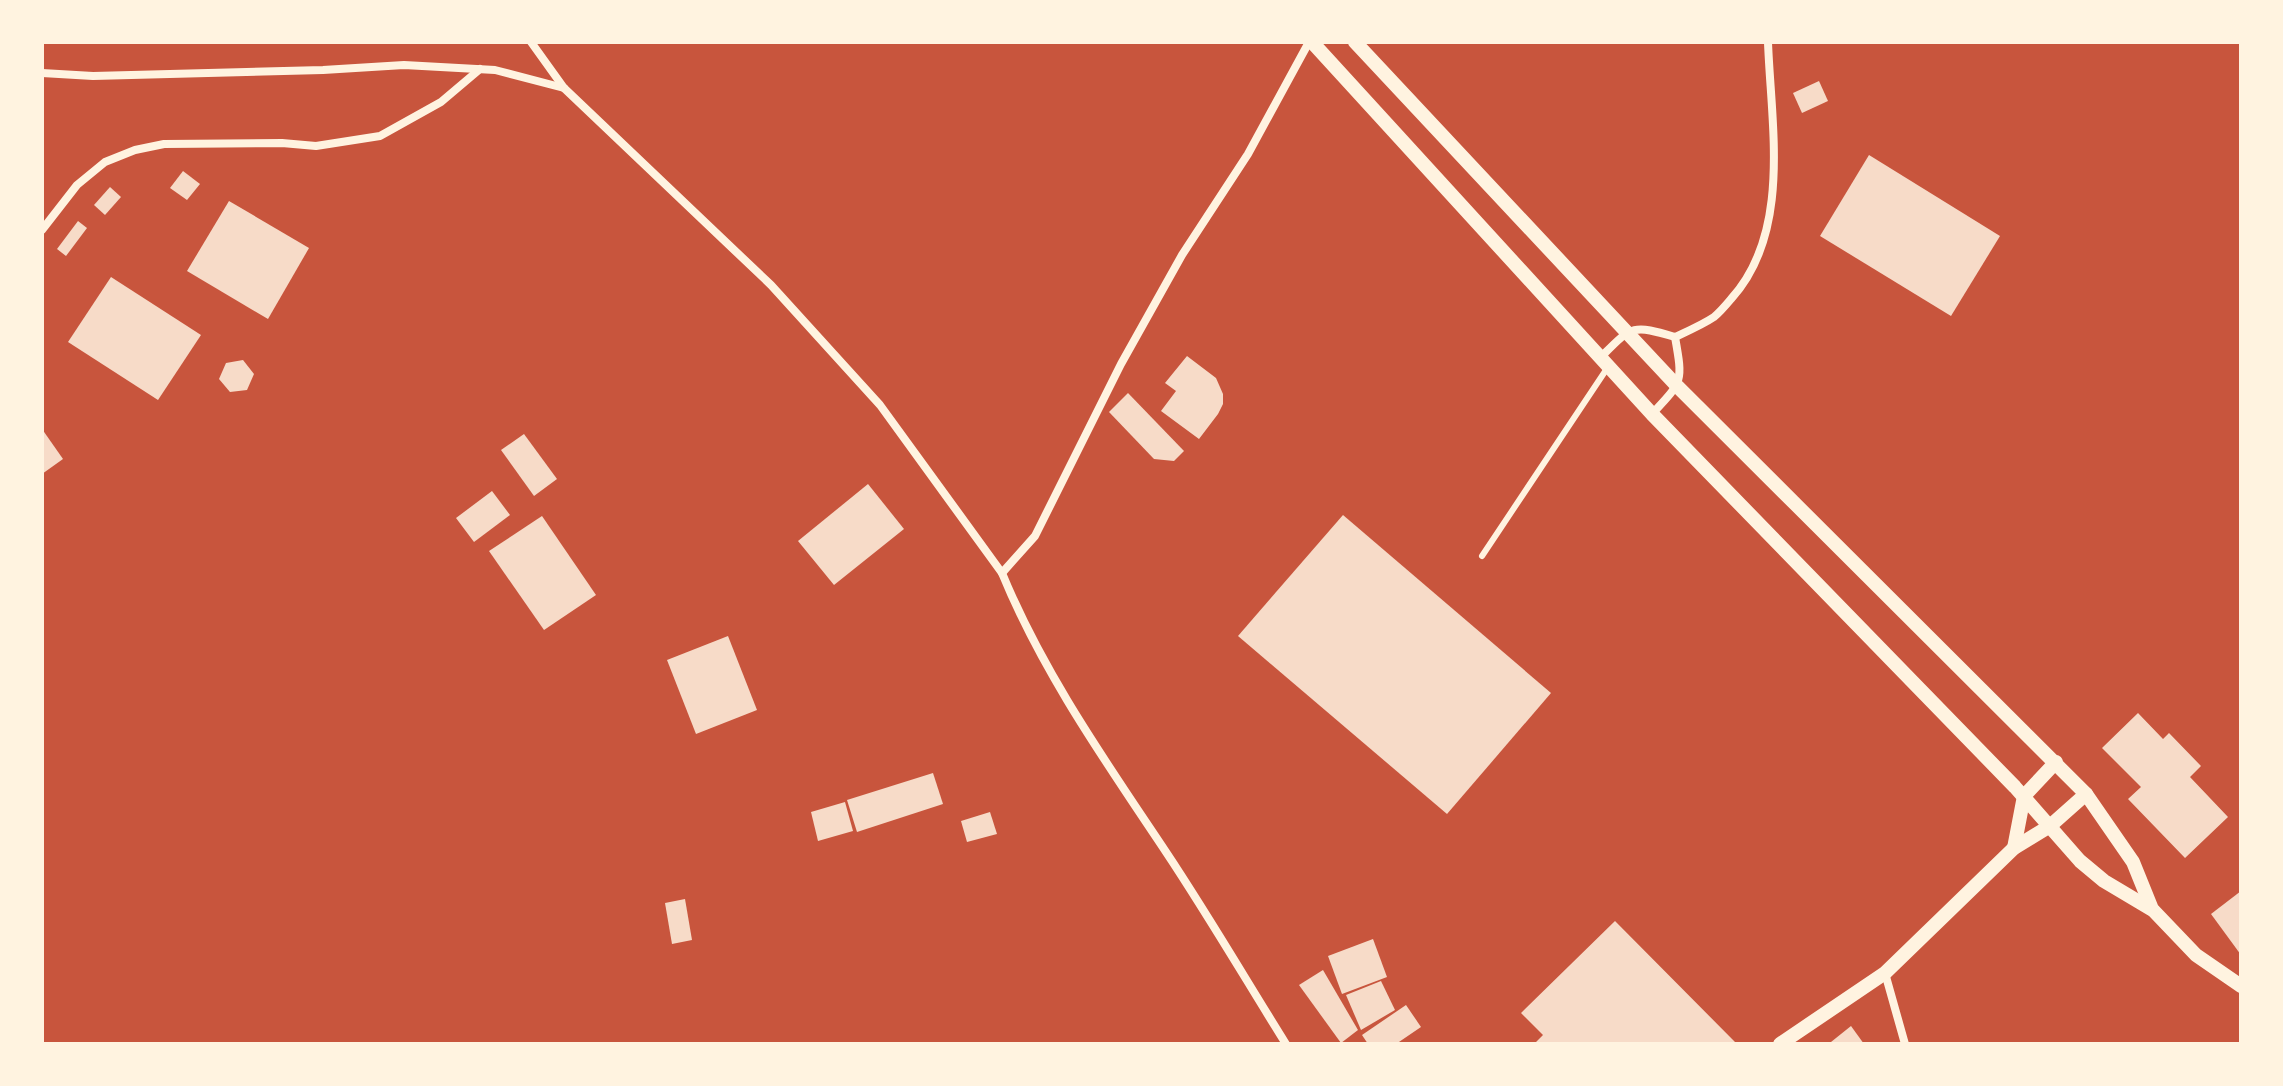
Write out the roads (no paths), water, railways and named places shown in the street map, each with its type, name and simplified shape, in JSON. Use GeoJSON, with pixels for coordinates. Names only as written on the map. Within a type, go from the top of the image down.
{"type":"FeatureCollection","features":[{"type":"Feature","properties":{"kind":"street"},"geometry":{"type":"LineString","coordinates":[[531,42],[564,88],[771,285],[880,405],[1002,573],[1032,639],[1076,716],[1218,931],[1286,1044]]}},
{"type":"Feature","properties":{"kind":"street"},"geometry":{"type":"LineString","coordinates":[[1002,573],[1035,536],[1121,364],[1182,255],[1248,154],[1310,42],[1652,414],[2024,796],[2080,861],[2104,881],[2152,909],[2196,955],[2241,986]]}},
{"type":"Feature","properties":{"kind":"street"},"geometry":{"type":"LineString","coordinates":[[1355,42],[1678,387],[2086,794],[2133,862],[2152,909]]}},
{"type":"Feature","properties":{"kind":"street"},"geometry":{"type":"LineString","coordinates":[[1604,362],[1626,332],[1641,328],[1675,337],[1715,316],[1742,287],[1758,261],[1768,223],[1773,171],[1768,42]]}},
{"type":"Feature","properties":{"kind":"street"},"geometry":{"type":"LineString","coordinates":[[42,73],[93,76],[404,65],[495,70],[564,88]]}},
{"type":"Feature","properties":{"kind":"street"},"geometry":{"type":"LineString","coordinates":[[42,230],[77,185],[105,162],[135,150],[164,144],[282,143],[316,146],[380,136],[441,102],[480,69]]}},
{"type":"Feature","properties":{"kind":"street"},"geometry":{"type":"LineString","coordinates":[[1652,414],[1678,387],[1681,369],[1675,337]]}},
{"type":"Feature","properties":{"kind":"street"},"geometry":{"type":"LineString","coordinates":[[2014,848],[2024,796],[2056,762]]}},
{"type":"Feature","properties":{"kind":"street"},"geometry":{"type":"LineString","coordinates":[[1780,1044],[1885,973],[2014,848],[2050,826],[2086,794]]}},
{"type":"Feature","properties":{"kind":"street"},"geometry":{"type":"LineString","coordinates":[[1885,973],[1905,1044]]}},
{"type":"Feature","properties":{"kind":"lane"},"geometry":{"type":"LineString","coordinates":[[1482,556],[1604,362]]}}]}
